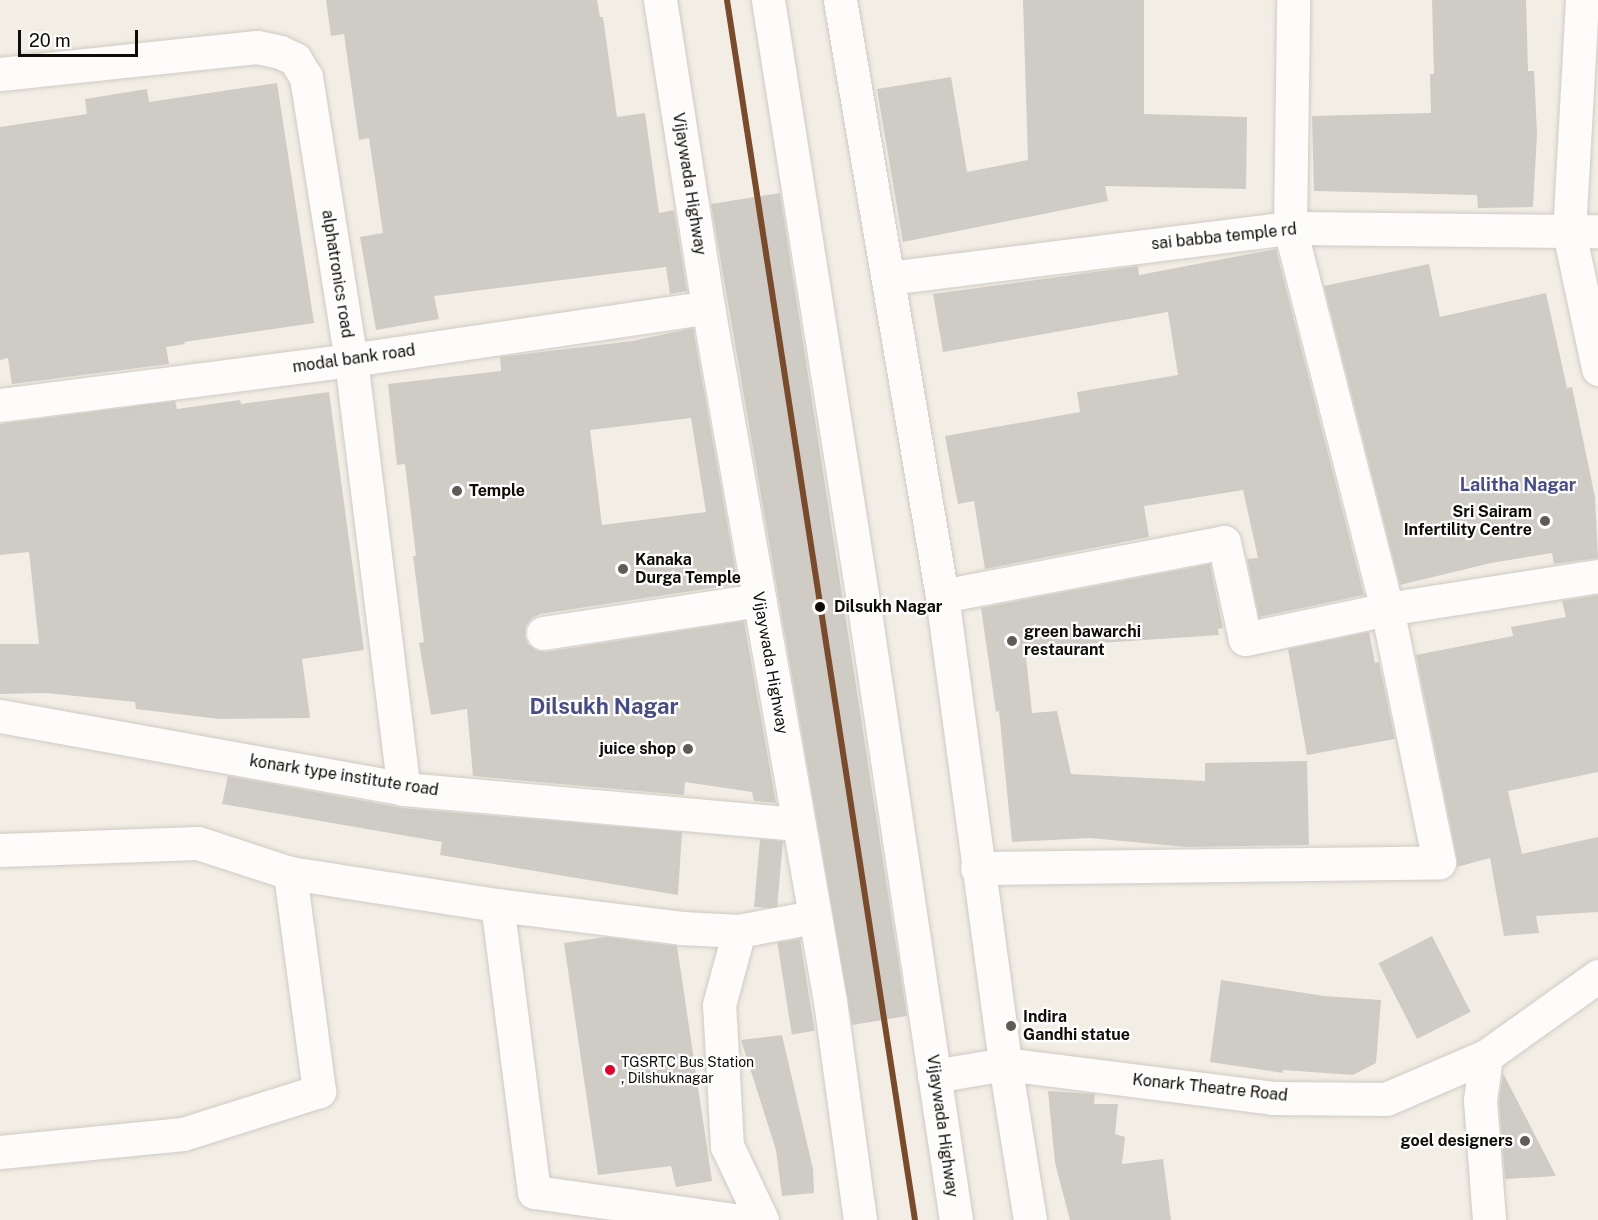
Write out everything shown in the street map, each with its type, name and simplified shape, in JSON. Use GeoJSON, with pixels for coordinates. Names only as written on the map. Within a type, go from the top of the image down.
{"type":"FeatureCollection","features":[{"type":"Feature","properties":{"kind":"main road","name":"Vijaywada Highway"},"geometry":{"type":"LineString","coordinates":[[660,0],[708,307],[813,916],[830,1001],[860,1220]]}},
{"type":"Feature","properties":{"kind":"main road","name":"Vijaywada Highway"},"geometry":{"type":"LineString","coordinates":[[768,0],[816,292],[956,1220]]}},
{"type":"Feature","properties":{"kind":"main road"},"geometry":{"type":"LineString","coordinates":[[840,0],[942,596],[977,868],[1030,1220]]}},
{"type":"Feature","properties":{"kind":"main road"},"geometry":{"type":"LineString","coordinates":[[977,868],[1439,862],[1388,609],[1290,228],[1293,0]]}},
{"type":"Feature","properties":{"kind":"main road"},"geometry":{"type":"LineString","coordinates":[[1582,0],[1583,231],[1598,369]]}},
{"type":"Feature","properties":{"kind":"main road","name":"alphatronics road"},"geometry":{"type":"LineString","coordinates":[[0,74],[257,47],[280,52],[295,59],[306,77],[351,360],[404,789]]}},
{"type":"Feature","properties":{"kind":"main road","name":"sai babba temple rd"},"geometry":{"type":"LineString","coordinates":[[888,278],[1290,228],[1583,231]]}},
{"type":"Feature","properties":{"kind":"main road","name":"modal bank road"},"geometry":{"type":"LineString","coordinates":[[0,405],[351,360],[708,307]]}},
{"type":"Feature","properties":{"kind":"main road"},"geometry":{"type":"LineString","coordinates":[[942,596],[1224,542],[1245,639],[1388,609],[1598,576]]}},
{"type":"Feature","properties":{"kind":"main road"},"geometry":{"type":"LineString","coordinates":[[543,633],[759,600]]}},
{"type":"Feature","properties":{"kind":"main road","name":"konark type institute road"},"geometry":{"type":"LineString","coordinates":[[0,716],[404,789],[798,824]]}},
{"type":"Feature","properties":{"kind":"main road"},"geometry":{"type":"LineString","coordinates":[[0,850],[198,843],[290,873],[497,905],[682,928],[739,932],[813,916]]}},
{"type":"Feature","properties":{"kind":"main road"},"geometry":{"type":"LineString","coordinates":[[0,1152],[183,1134],[319,1091],[290,873]]}},
{"type":"Feature","properties":{"kind":"main road"},"geometry":{"type":"LineString","coordinates":[[497,905],[534,1192],[734,1220]]}},
{"type":"Feature","properties":{"kind":"main road"},"geometry":{"type":"LineString","coordinates":[[739,932],[719,1005],[727,1146],[762,1220]]}},
{"type":"Feature","properties":{"kind":"main road","name":"Konark Theatre Road"},"geometry":{"type":"LineString","coordinates":[[934,1076],[1005,1064],[1274,1098],[1386,1098],[1486,1056],[1598,976]]}},
{"type":"Feature","properties":{"kind":"main road"},"geometry":{"type":"LineString","coordinates":[[1486,1056],[1480,1100],[1489,1220]]}},
{"type":"Feature","properties":{"kind":"building"},"geometry":{"type":"Polygon","coordinates":[[[326,0],[597,0],[600,17],[603,17],[617,117],[645,113],[659,213],[674,210],[687,291],[670,294],[666,267],[434,296],[439,319],[376,330],[360,237],[383,233],[369,138],[359,140],[344,34],[331,36],[326,0]]]}},
{"type":"Feature","properties":{"kind":"building"},"geometry":{"type":"Polygon","coordinates":[[[1023,0],[1144,0],[1144,114],[1247,117],[1246,189],[1105,186],[1108,201],[903,242],[877,89],[951,77],[967,172],[1028,160],[1023,0]]]}},
{"type":"Feature","properties":{"kind":"building"},"geometry":{"type":"Polygon","coordinates":[[[1432,0],[1526,0],[1528,71],[1534,71],[1537,134],[1533,207],[1478,208],[1477,195],[1314,191],[1312,116],[1431,113],[1430,74],[1434,74],[1432,0]]]}},
{"type":"Feature","properties":{"kind":"building"},"geometry":{"type":"Polygon","coordinates":[[[277,83],[314,323],[184,342],[185,344],[166,347],[169,364],[12,384],[8,358],[0,360],[0,127],[87,114],[85,99],[147,89],[149,102],[277,83]]]}},
{"type":"Feature","properties":{"kind":"building"},"geometry":{"type":"Polygon","coordinates":[[[780,193],[907,1016],[852,1025],[711,204],[780,193]]]}},
{"type":"Feature","properties":{"kind":"building"},"geometry":{"type":"Polygon","coordinates":[[[1276,249],[1364,595],[1259,617],[1247,559],[1258,558],[1243,490],[1144,506],[1149,537],[985,569],[974,501],[958,504],[945,436],[1080,412],[1077,392],[1178,375],[1168,312],[943,352],[933,294],[1138,266],[1139,275],[1276,249]]]}},
{"type":"Feature","properties":{"kind":"building"},"geometry":{"type":"Polygon","coordinates":[[[1429,264],[1440,317],[1546,293],[1567,388],[1572,387],[1595,497],[1598,558],[1554,564],[1552,553],[1491,563],[1400,585],[1324,286],[1429,264]]]}},
{"type":"Feature","properties":{"kind":"building"},"geometry":{"type":"Polygon","coordinates":[[[693,328],[738,584],[540,614],[532,618],[526,626],[525,636],[528,644],[536,650],[546,652],[744,621],[776,803],[754,801],[752,792],[685,782],[684,795],[473,776],[467,709],[431,715],[419,643],[424,642],[413,556],[416,556],[405,464],[397,465],[388,384],[501,371],[500,357],[633,341],[693,328]],[[691,418],[590,430],[602,525],[706,512],[691,418]]]}},
{"type":"Feature","properties":{"kind":"building"},"geometry":{"type":"Polygon","coordinates":[[[329,392],[364,650],[302,659],[310,718],[219,719],[136,709],[135,702],[46,693],[0,694],[0,644],[39,644],[29,552],[0,555],[0,424],[175,401],[177,409],[240,400],[241,404],[329,392]]]}},
{"type":"Feature","properties":{"kind":"building"},"geometry":{"type":"Polygon","coordinates":[[[1210,564],[1223,628],[1218,629],[1219,635],[1025,648],[1032,713],[1057,711],[1071,774],[1205,781],[1205,763],[1307,761],[1309,845],[1187,847],[1090,838],[1012,842],[999,711],[996,712],[981,608],[1210,564]]]}},
{"type":"Feature","properties":{"kind":"building"},"geometry":{"type":"Polygon","coordinates":[[[1598,595],[1598,772],[1508,791],[1522,854],[1598,837],[1598,912],[1536,916],[1539,933],[1504,936],[1490,858],[1457,867],[1416,655],[1513,636],[1511,627],[1566,617],[1562,601],[1598,595]]]}},
{"type":"Feature","properties":{"kind":"building"},"geometry":{"type":"Polygon","coordinates":[[[1369,632],[1375,663],[1379,662],[1395,739],[1307,755],[1288,649],[1369,632]]]}},
{"type":"Feature","properties":{"kind":"building"},"geometry":{"type":"Polygon","coordinates":[[[228,776],[402,808],[682,832],[678,895],[440,855],[442,842],[222,804],[228,776]]]}},
{"type":"Feature","properties":{"kind":"building"},"geometry":{"type":"Polygon","coordinates":[[[760,839],[783,841],[777,909],[754,907],[760,839]]]}},
{"type":"Feature","properties":{"kind":"building"},"geometry":{"type":"Polygon","coordinates":[[[1432,936],[1471,1012],[1417,1039],[1379,963],[1432,936]]]}},
{"type":"Feature","properties":{"kind":"building"},"geometry":{"type":"Polygon","coordinates":[[[605,937],[677,946],[712,1181],[676,1187],[671,1166],[598,1175],[564,943],[605,937]]]}},
{"type":"Feature","properties":{"kind":"building"},"geometry":{"type":"Polygon","coordinates":[[[800,939],[815,1031],[792,1034],[777,943],[800,939]]]}},
{"type":"Feature","properties":{"kind":"building"},"geometry":{"type":"Polygon","coordinates":[[[1221,980],[1324,996],[1381,1000],[1376,1063],[1353,1075],[1283,1070],[1283,1073],[1210,1062],[1221,980]]]}},
{"type":"Feature","properties":{"kind":"building"},"geometry":{"type":"Polygon","coordinates":[[[782,1035],[813,1169],[814,1193],[782,1196],[776,1150],[741,1040],[782,1035]]]}},
{"type":"Feature","properties":{"kind":"building"},"geometry":{"type":"Polygon","coordinates":[[[1503,1073],[1556,1176],[1505,1179],[1499,1101],[1503,1073]]]}},
{"type":"Feature","properties":{"kind":"building"},"geometry":{"type":"Polygon","coordinates":[[[1048,1091],[1095,1094],[1094,1104],[1118,1104],[1115,1134],[1125,1137],[1122,1164],[1163,1159],[1171,1220],[1070,1220],[1055,1163],[1048,1091]]]}},
{"type":"Feature","properties":{"kind":"transit line"},"geometry":{"type":"LineString","coordinates":[[727,0],[915,1220]]}},
{"type":"Feature","properties":{"kind":"place","name":"Temple"},"geometry":{"type":"Point","coordinates":[457,491]}},
{"type":"Feature","properties":{"kind":"place","name":"Sri Sairam Infertility Centre"},"geometry":{"type":"Point","coordinates":[1545,521]}},
{"type":"Feature","properties":{"kind":"place","name":"Kanaka Durga Temple"},"geometry":{"type":"Point","coordinates":[623,569]}},
{"type":"Feature","properties":{"kind":"place","name":"Dilsukh Nagar"},"geometry":{"type":"Point","coordinates":[820,607]}},
{"type":"Feature","properties":{"kind":"place","name":"green bawarchi restaurant"},"geometry":{"type":"Point","coordinates":[1012,641]}},
{"type":"Feature","properties":{"kind":"place","name":"juice shop"},"geometry":{"type":"Point","coordinates":[688,749]}},
{"type":"Feature","properties":{"kind":"place","name":"Indira Gandhi statue"},"geometry":{"type":"Point","coordinates":[1011,1026]}},
{"type":"Feature","properties":{"kind":"place","name":"TGSRTC Bus Station , Dilshuknagar"},"geometry":{"type":"Point","coordinates":[610,1070]}},
{"type":"Feature","properties":{"kind":"place","name":"goel designers"},"geometry":{"type":"Point","coordinates":[1525,1141]}},
{"type":"Feature","properties":{"kind":"district","name":"Lalitha Nagar"},"geometry":{"type":"Point","coordinates":[1518,485]}},
{"type":"Feature","properties":{"kind":"district","name":"Dilsukh Nagar"},"geometry":{"type":"Point","coordinates":[604,707]}}]}
